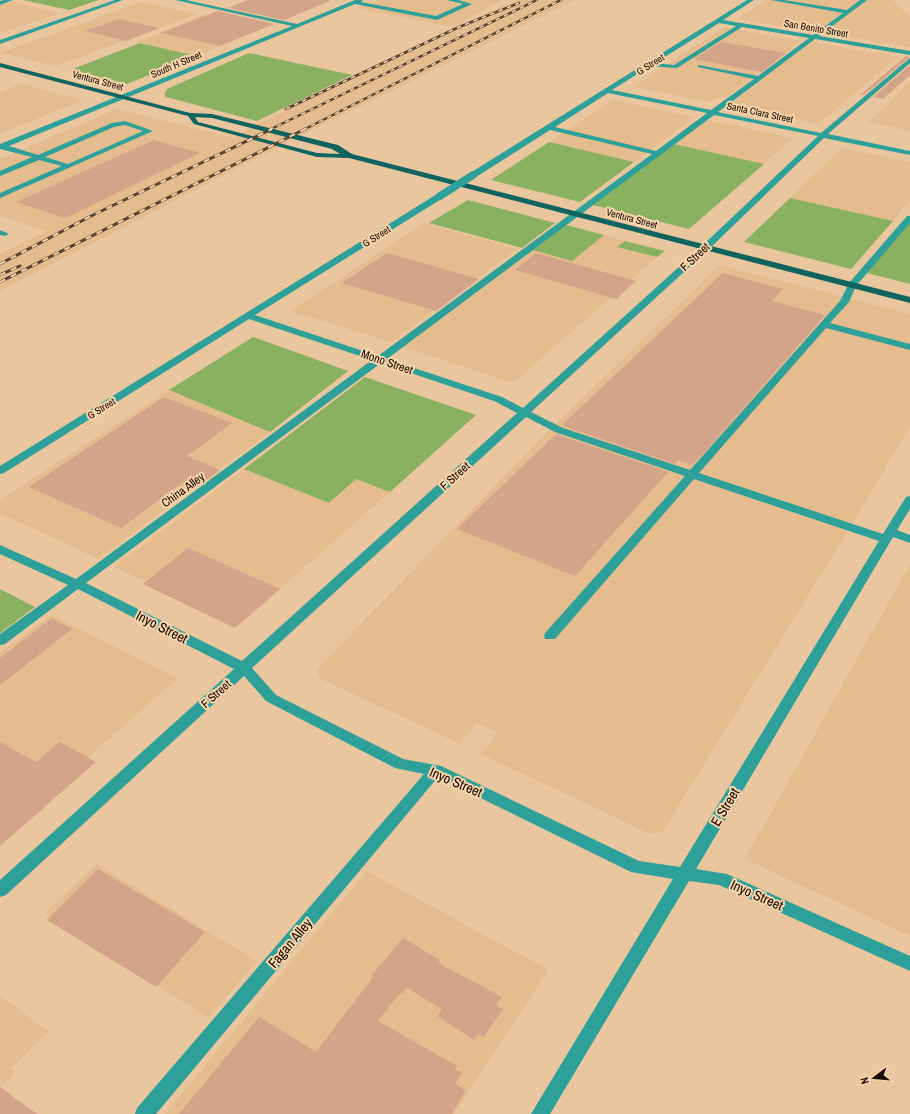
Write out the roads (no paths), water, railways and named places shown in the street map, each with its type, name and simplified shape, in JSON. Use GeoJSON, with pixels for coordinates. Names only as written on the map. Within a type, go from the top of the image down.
{"type":"FeatureCollection","features":[{"type":"Feature","properties":{"kind":"main road","name":"Ventura Street"},"geometry":{"type":"LineString","coordinates":[[0,65],[190,115],[212,116],[327,145],[334,147],[349,156]]}},
{"type":"Feature","properties":{"kind":"main road","name":"Ventura Street"},"geometry":{"type":"LineString","coordinates":[[190,115],[196,123],[317,156],[349,156],[910,300]]}},
{"type":"Feature","properties":{"kind":"street"},"geometry":{"type":"LineString","coordinates":[[0,3],[10,0]]}},
{"type":"Feature","properties":{"kind":"street"},"geometry":{"type":"LineString","coordinates":[[0,42],[120,0]]}},
{"type":"Feature","properties":{"kind":"street"},"geometry":{"type":"LineString","coordinates":[[178,0],[296,25]]}},
{"type":"Feature","properties":{"kind":"street"},"geometry":{"type":"LineString","coordinates":[[357,1],[437,18],[469,4],[450,0]]}},
{"type":"Feature","properties":{"kind":"street","name":"G Street"},"geometry":{"type":"LineString","coordinates":[[0,472],[751,0]]}},
{"type":"Feature","properties":{"kind":"street"},"geometry":{"type":"LineString","coordinates":[[774,0],[847,12]]}},
{"type":"Feature","properties":{"kind":"street","name":"China Alley"},"geometry":{"type":"LineString","coordinates":[[0,641],[864,0]]}},
{"type":"Feature","properties":{"kind":"street","name":"South H Street"},"geometry":{"type":"LineString","coordinates":[[1,146],[357,1]]}},
{"type":"Feature","properties":{"kind":"street","name":"San Benito Street"},"geometry":{"type":"LineString","coordinates":[[718,21],[910,53]]}},
{"type":"Feature","properties":{"kind":"street"},"geometry":{"type":"LineString","coordinates":[[649,64],[675,67],[741,25]]}},
{"type":"Feature","properties":{"kind":"street","name":"F Street"},"geometry":{"type":"LineString","coordinates":[[0,890],[705,248],[823,135],[910,60]]}},
{"type":"Feature","properties":{"kind":"street"},"geometry":{"type":"LineString","coordinates":[[700,66],[759,78]]}},
{"type":"Feature","properties":{"kind":"street","name":"Santa Clara Street"},"geometry":{"type":"LineString","coordinates":[[607,91],[910,153]]}},
{"type":"Feature","properties":{"kind":"street"},"geometry":{"type":"LineString","coordinates":[[0,174],[112,125],[125,123],[150,131],[0,196]]}},
{"type":"Feature","properties":{"kind":"street"},"geometry":{"type":"LineString","coordinates":[[548,127],[656,153]]}},
{"type":"Feature","properties":{"kind":"street"},"geometry":{"type":"LineString","coordinates":[[1,146],[68,166]]}},
{"type":"Feature","properties":{"kind":"street"},"geometry":{"type":"LineString","coordinates":[[550,636],[825,325],[844,302],[852,285],[910,218]]}},
{"type":"Feature","properties":{"kind":"street","name":"Mono Street"},"geometry":{"type":"LineString","coordinates":[[248,316],[498,399],[559,430],[693,475],[888,536]]}},
{"type":"Feature","properties":{"kind":"street"},"geometry":{"type":"LineString","coordinates":[[825,325],[910,347]]}},
{"type":"Feature","properties":{"kind":"street","name":"E Street"},"geometry":{"type":"LineString","coordinates":[[540,1114],[910,499]]}},
{"type":"Feature","properties":{"kind":"street"},"geometry":{"type":"LineString","coordinates":[[888,536],[910,539]]}},
{"type":"Feature","properties":{"kind":"street","name":"Inyo Street"},"geometry":{"type":"LineString","coordinates":[[0,549],[77,584],[244,668],[271,698],[400,764],[436,770],[637,866],[684,874],[721,878],[910,964]]}},
{"type":"Feature","properties":{"kind":"street","name":"Fagan Alley"},"geometry":{"type":"LineString","coordinates":[[144,1114],[436,770]]}},
{"type":"Feature","properties":{"kind":"railway"},"geometry":{"type":"LineString","coordinates":[[269,130],[537,0]]}},
{"type":"Feature","properties":{"kind":"railway"},"geometry":{"type":"LineString","coordinates":[[303,130],[561,0]]}},
{"type":"Feature","properties":{"kind":"railway"},"geometry":{"type":"LineString","coordinates":[[286,109],[459,27],[519,3]]}},
{"type":"Feature","properties":{"kind":"railway"},"geometry":{"type":"LineString","coordinates":[[0,264],[91,216],[272,129]]}},
{"type":"Feature","properties":{"kind":"railway"},"geometry":{"type":"LineString","coordinates":[[0,282],[305,129]]}},
{"type":"Feature","properties":{"kind":"railway"},"geometry":{"type":"LineString","coordinates":[[0,275],[20,266]]}}]}
